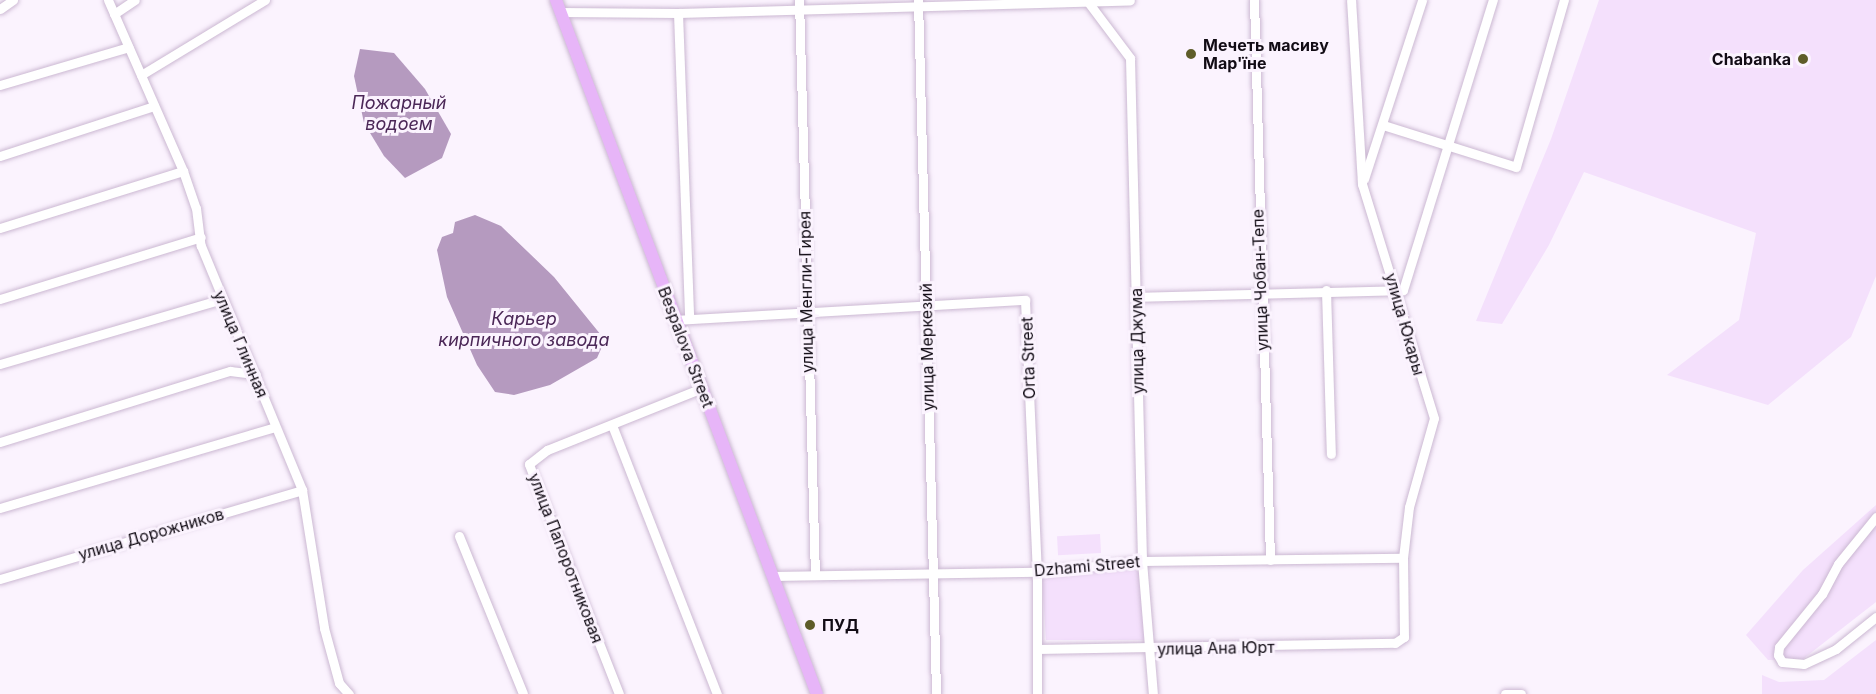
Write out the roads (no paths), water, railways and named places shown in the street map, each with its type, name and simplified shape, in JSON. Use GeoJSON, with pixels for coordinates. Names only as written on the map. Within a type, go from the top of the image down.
{"type":"FeatureCollection","features":[{"type":"Feature","properties":{"kind":"main road","name":"Bespalova Street"},"geometry":{"type":"LineString","coordinates":[[558,6],[817,694]]}},
{"type":"Feature","properties":{"kind":"street"},"geometry":{"type":"LineString","coordinates":[[0,9],[13,0]]}},
{"type":"Feature","properties":{"kind":"street","name":"улица Глинная"},"geometry":{"type":"LineString","coordinates":[[108,0],[183,171],[201,237],[222,299],[256,374],[275,427],[302,490],[324,628],[339,683],[349,694]]}},
{"type":"Feature","properties":{"kind":"street"},"geometry":{"type":"LineString","coordinates":[[114,14],[135,0]]}},
{"type":"Feature","properties":{"kind":"street"},"geometry":{"type":"LineString","coordinates":[[141,75],[265,0]]}},
{"type":"Feature","properties":{"kind":"street"},"geometry":{"type":"LineString","coordinates":[[720,0],[720,12]]}},
{"type":"Feature","properties":{"kind":"street"},"geometry":{"type":"LineString","coordinates":[[558,6],[678,13],[720,12],[800,4],[1130,0]]}},
{"type":"Feature","properties":{"kind":"street","name":"улица Чобан-Тепе"},"geometry":{"type":"LineString","coordinates":[[1254,0],[1259,291],[1270,560]]}},
{"type":"Feature","properties":{"kind":"street","name":"улица Юкары"},"geometry":{"type":"LineString","coordinates":[[1351,0],[1362,184],[1394,288],[1403,327],[1434,418],[1409,507],[1403,558],[1404,637],[1395,643]]}},
{"type":"Feature","properties":{"kind":"street"},"geometry":{"type":"LineString","coordinates":[[1362,184],[1422,0]]}},
{"type":"Feature","properties":{"kind":"street"},"geometry":{"type":"LineString","coordinates":[[1136,297],[1259,291],[1394,288],[1403,290],[1493,0]]}},
{"type":"Feature","properties":{"kind":"street"},"geometry":{"type":"LineString","coordinates":[[1383,125],[1449,143],[1516,167],[1564,0]]}},
{"type":"Feature","properties":{"kind":"street","name":"улица Джума"},"geometry":{"type":"LineString","coordinates":[[1088,2],[1130,58],[1142,561],[1153,694]]}},
{"type":"Feature","properties":{"kind":"street","name":"улица Меркезий"},"geometry":{"type":"LineString","coordinates":[[918,3],[936,694]]}},
{"type":"Feature","properties":{"kind":"street","name":"улица Менгли-Гирея"},"geometry":{"type":"LineString","coordinates":[[800,4],[805,310],[815,575]]}},
{"type":"Feature","properties":{"kind":"street"},"geometry":{"type":"LineString","coordinates":[[678,13],[688,319]]}},
{"type":"Feature","properties":{"kind":"street"},"geometry":{"type":"LineString","coordinates":[[0,85],[129,46]]}},
{"type":"Feature","properties":{"kind":"street"},"geometry":{"type":"LineString","coordinates":[[0,156],[154,106]]}},
{"type":"Feature","properties":{"kind":"street"},"geometry":{"type":"LineString","coordinates":[[0,228],[183,171]]}},
{"type":"Feature","properties":{"kind":"street"},"geometry":{"type":"LineString","coordinates":[[0,298],[201,237]]}},
{"type":"Feature","properties":{"kind":"street"},"geometry":{"type":"LineString","coordinates":[[1326,290],[1331,454]]}},
{"type":"Feature","properties":{"kind":"street"},"geometry":{"type":"LineString","coordinates":[[0,364],[222,299]]}},
{"type":"Feature","properties":{"kind":"street","name":"Orta Street"},"geometry":{"type":"LineString","coordinates":[[675,320],[805,310],[1025,300],[1037,572],[1037,694]]}},
{"type":"Feature","properties":{"kind":"street"},"geometry":{"type":"LineString","coordinates":[[0,442],[231,371],[256,374]]}},
{"type":"Feature","properties":{"kind":"street","name":"улица Папоротниковая"},"geometry":{"type":"LineString","coordinates":[[619,694],[530,464],[547,450],[702,388]]}},
{"type":"Feature","properties":{"kind":"street"},"geometry":{"type":"LineString","coordinates":[[612,425],[717,694]]}},
{"type":"Feature","properties":{"kind":"street"},"geometry":{"type":"LineString","coordinates":[[0,508],[275,427]]}},
{"type":"Feature","properties":{"kind":"street","name":"улица Дорожников"},"geometry":{"type":"LineString","coordinates":[[0,579],[302,490]]}},
{"type":"Feature","properties":{"kind":"street"},"geometry":{"type":"LineString","coordinates":[[1876,517],[1838,564],[1822,594],[1779,646],[1778,656],[1782,662],[1804,664],[1836,649],[1876,617]]}},
{"type":"Feature","properties":{"kind":"street"},"geometry":{"type":"LineString","coordinates":[[459,536],[523,694]]}},
{"type":"Feature","properties":{"kind":"street","name":"Dzhami Street"},"geometry":{"type":"LineString","coordinates":[[772,576],[1037,572],[1142,561],[1403,558]]}},
{"type":"Feature","properties":{"kind":"street","name":"улица Ана Юрт"},"geometry":{"type":"LineString","coordinates":[[1037,649],[1151,649],[1395,643]]}},
{"type":"Feature","properties":{"kind":"street"},"geometry":{"type":"LineString","coordinates":[[336,694],[339,683]]}},
{"type":"Feature","properties":{"kind":"water","name":"Пожарный водоем"},"geometry":{"type":"Polygon","coordinates":[[[360,49],[394,53],[425,89],[451,134],[442,158],[405,178],[384,156],[364,123],[354,76],[360,49]]]}},
{"type":"Feature","properties":{"kind":"water","name":"Карьер кирпичного завода"},"geometry":{"type":"Polygon","coordinates":[[[475,215],[501,226],[554,277],[605,340],[597,358],[550,385],[514,395],[495,392],[477,365],[447,297],[437,250],[442,237],[453,233],[455,222],[475,215]]]}},
{"type":"Feature","properties":{"kind":"place","name":"Мечеть масиву Мар'їне"},"geometry":{"type":"Point","coordinates":[1191,54]}},
{"type":"Feature","properties":{"kind":"place","name":"Chabanka"},"geometry":{"type":"Point","coordinates":[1803,59]}},
{"type":"Feature","properties":{"kind":"place","name":"ПУД"},"geometry":{"type":"Point","coordinates":[810,625]}}]}
